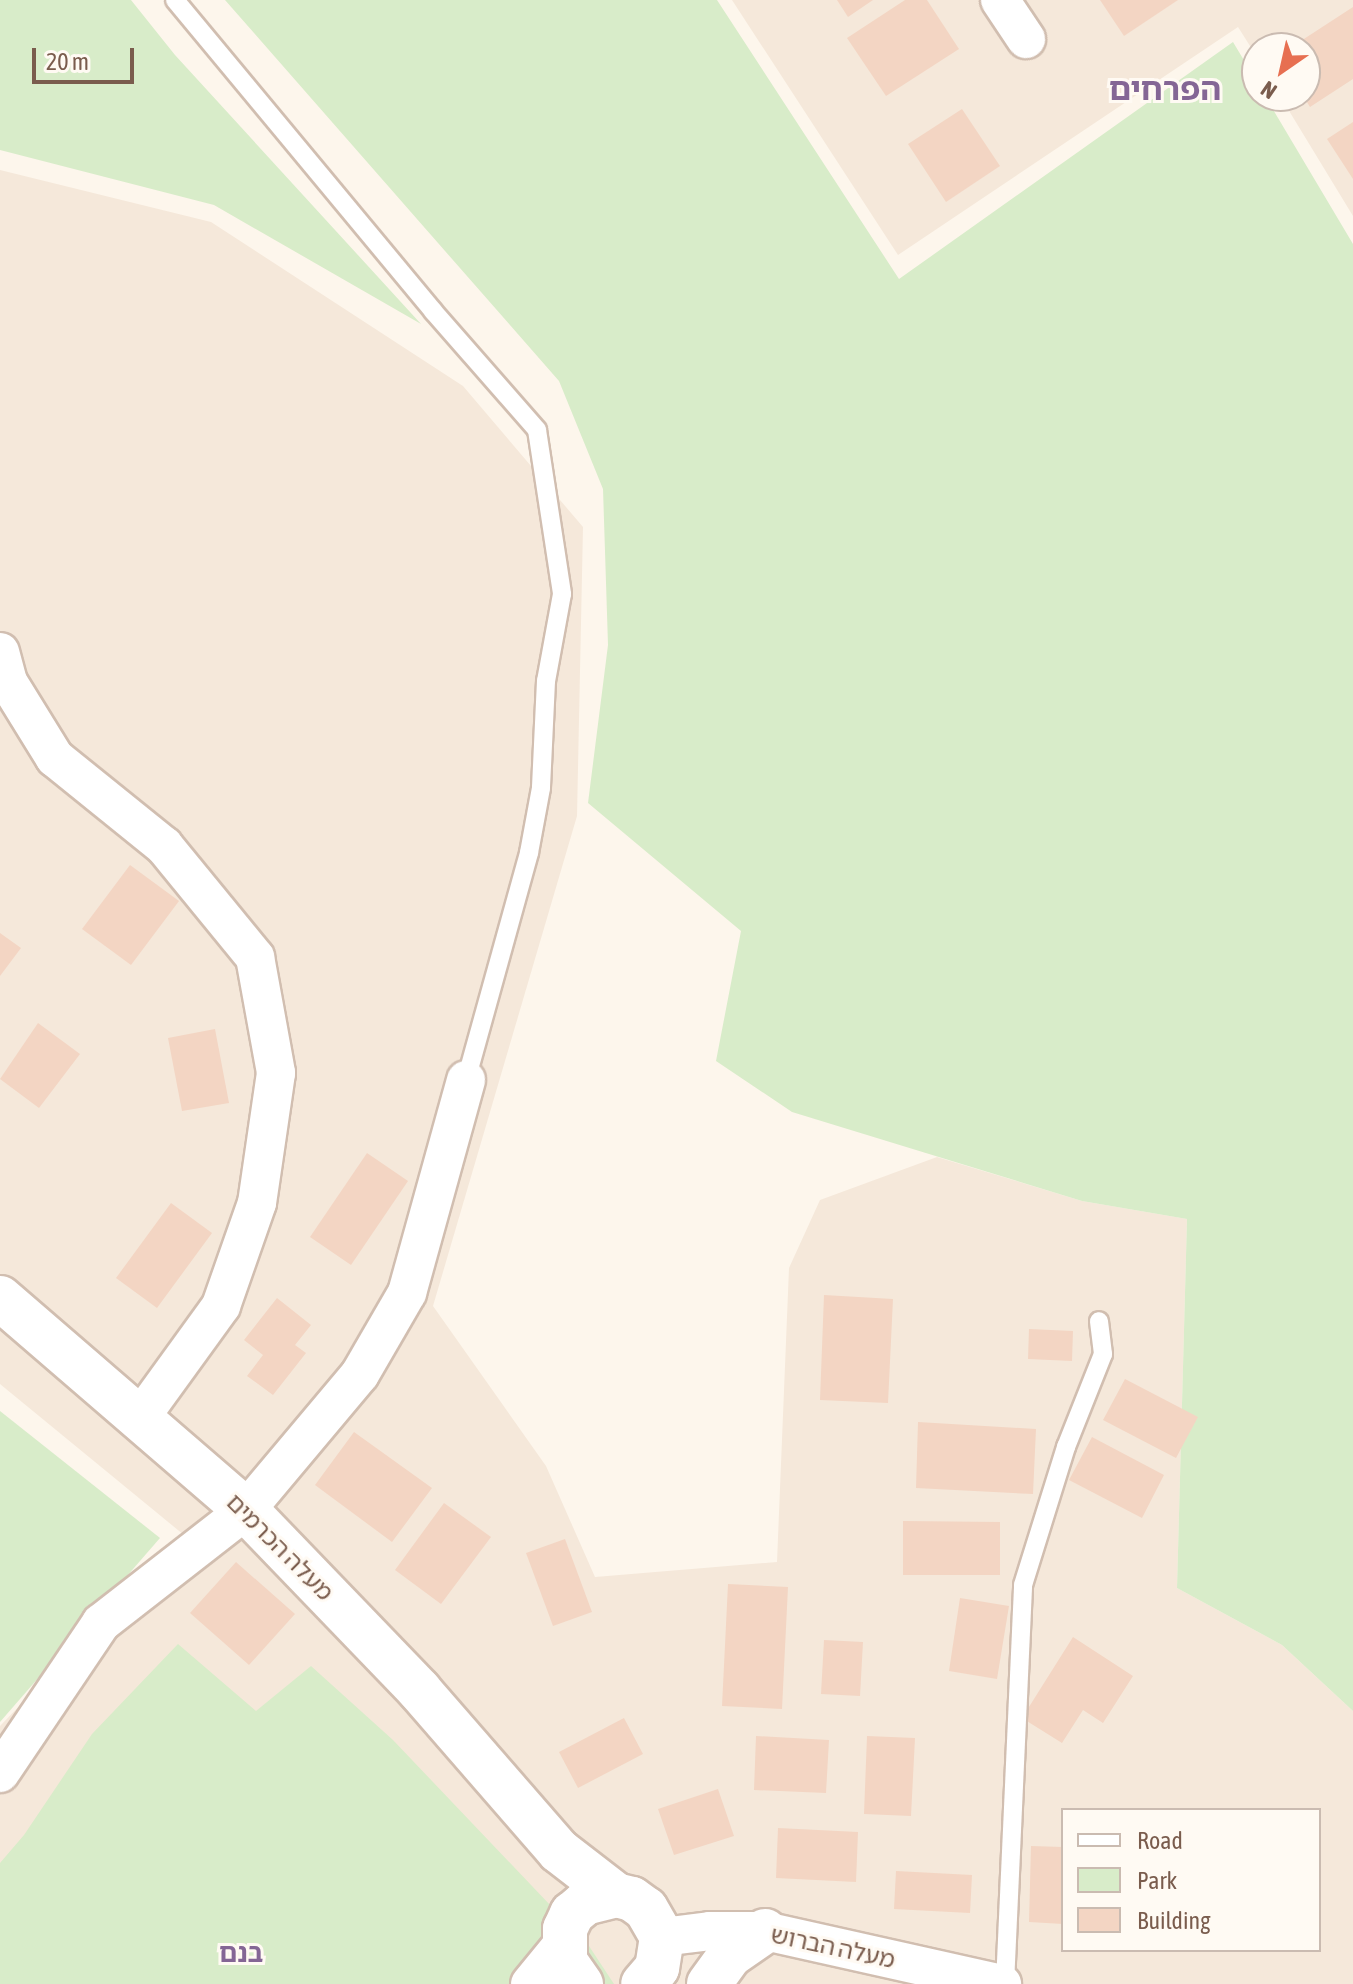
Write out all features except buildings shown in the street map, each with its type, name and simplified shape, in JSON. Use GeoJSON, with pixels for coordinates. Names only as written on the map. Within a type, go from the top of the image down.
{"type":"FeatureCollection","features":[{"type":"Feature","properties":{"kind":"street"},"geometry":{"type":"LineString","coordinates":[[1000,0],[1026,39]]}},
{"type":"Feature","properties":{"kind":"street"},"geometry":{"type":"LineString","coordinates":[[0,652],[8,682],[55,758],[164,846],[255,957],[276,1073],[257,1203],[221,1306],[140,1418]]}},
{"type":"Feature","properties":{"kind":"street"},"geometry":{"type":"LineString","coordinates":[[0,1773],[101,1623],[246,1510],[360,1374],[407,1293],[466,1080]]}},
{"type":"Feature","properties":{"kind":"street","name":"מעלה הכרמים"},"geometry":{"type":"LineString","coordinates":[[0,1298],[246,1510],[419,1690],[533,1823],[576,1867],[616,1895],[632,1899],[646,1909],[661,1965]]}},
{"type":"Feature","properties":{"kind":"street","name":"מעלה הכרמים"},"geometry":{"type":"LineString","coordinates":[[533,1823],[553,1866],[565,1961],[581,1984]]}},
{"type":"Feature","properties":{"kind":"street"},"geometry":{"type":"LineString","coordinates":[[530,1984],[563,1937],[572,1914],[585,1903],[616,1895]]}},
{"type":"Feature","properties":{"kind":"street","name":"מעלה הברוש"},"geometry":{"type":"LineString","coordinates":[[661,1965],[710,1931],[765,1931],[1004,1984]]}},
{"type":"Feature","properties":{"kind":"street"},"geometry":{"type":"LineString","coordinates":[[709,1984],[729,1956],[765,1931]]}},
{"type":"Feature","properties":{"kind":"lane"},"geometry":{"type":"LineString","coordinates":[[175,0],[433,311],[537,430],[562,594],[546,681],[541,788],[529,853],[466,1080]]}},
{"type":"Feature","properties":{"kind":"lane"},"geometry":{"type":"LineString","coordinates":[[1004,1984],[1023,1585],[1066,1447],[1103,1354],[1099,1321]]}},
{"type":"Feature","properties":{"kind":"shaded area"},"geometry":{"type":"Polygon","coordinates":[[[732,0],[1353,0],[1353,216],[1290,112],[1321,112],[1321,32],[1241,32],[1238,27],[898,255],[732,0]]]}},
{"type":"Feature","properties":{"kind":"shaded area"},"geometry":{"type":"Polygon","coordinates":[[[0,170],[211,222],[463,386],[583,527],[577,816],[433,1306],[546,1466],[595,1577],[777,1562],[789,1268],[820,1200],[937,1157],[1082,1201],[1187,1219],[1177,1588],[1282,1645],[1353,1711],[1353,1984],[0,1984],[0,1726],[184,1535],[0,1384],[0,170]]]}},
{"type":"Feature","properties":{"kind":"green space"},"geometry":{"type":"Polygon","coordinates":[[[0,0],[131,0],[175,55],[421,324],[214,205],[0,150],[0,0]]]}},
{"type":"Feature","properties":{"kind":"green space"},"geometry":{"type":"Polygon","coordinates":[[[225,0],[717,0],[899,279],[1233,42],[1241,55],[1241,112],[1275,112],[1353,244],[1353,1711],[1282,1645],[1177,1588],[1187,1219],[1082,1201],[792,1112],[716,1061],[741,931],[588,803],[608,645],[603,489],[559,381],[225,0]]]}},
{"type":"Feature","properties":{"kind":"green space"},"geometry":{"type":"Polygon","coordinates":[[[0,1411],[160,1538],[0,1722],[0,1411]]]}},
{"type":"Feature","properties":{"kind":"green space"},"geometry":{"type":"Polygon","coordinates":[[[178,1644],[256,1711],[311,1666],[393,1740],[589,1946],[614,1984],[0,1984],[0,1863],[24,1835],[92,1734],[178,1644]]]}},
{"type":"Feature","properties":{"kind":"district","name":"הפרחים"},"geometry":{"type":"Point","coordinates":[1165,89]}},
{"type":"Feature","properties":{"kind":"district","name":"בנם"},"geometry":{"type":"Point","coordinates":[241,1954]}}]}
